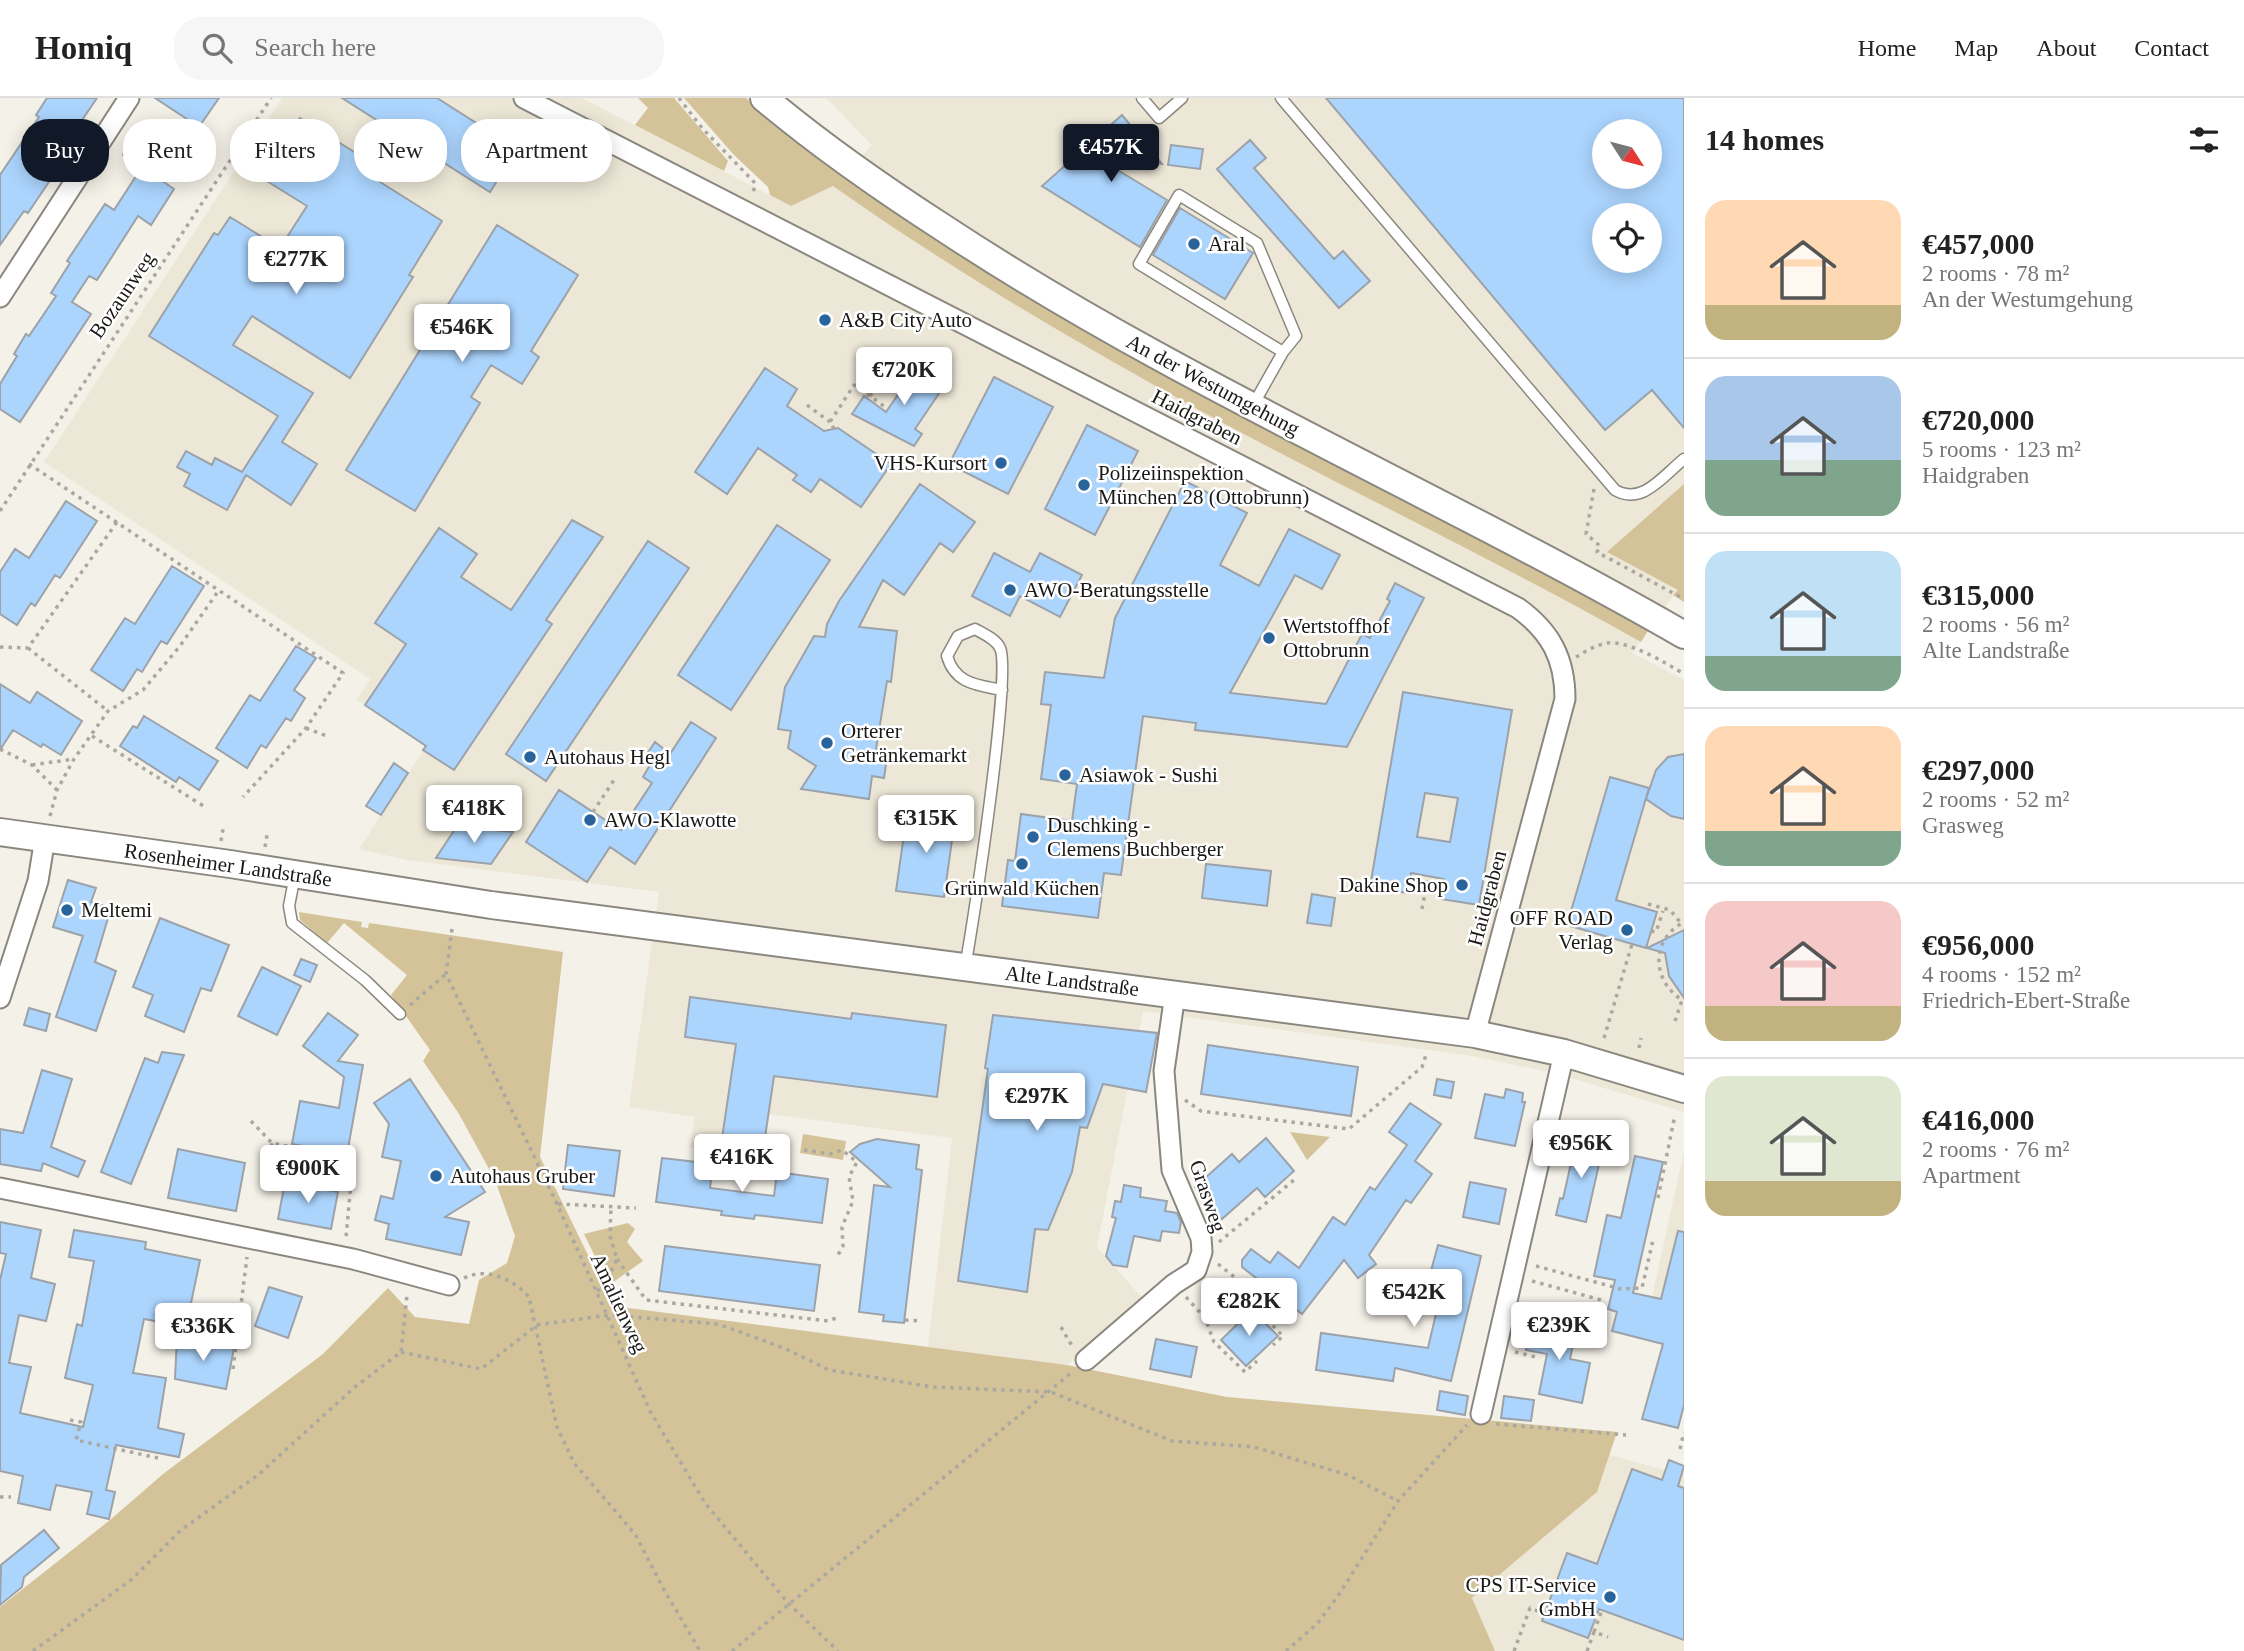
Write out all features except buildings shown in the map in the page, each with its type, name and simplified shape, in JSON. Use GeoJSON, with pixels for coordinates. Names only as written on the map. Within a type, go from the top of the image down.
{"type":"FeatureCollection","features":[{"type":"Feature","properties":{"kind":"main road","name":"An der Westumgehung"},"geometry":{"type":"LineString","coordinates":[[764,98],[855,169],[1007,270],[1195,378],[1537,554],[1684,635]]}},
{"type":"Feature","properties":{"kind":"main road","name":"Rosenheimer Landstraße"},"geometry":{"type":"LineString","coordinates":[[0,832],[455,900]]}},
{"type":"Feature","properties":{"kind":"main road","name":"Alte Landstraße"},"geometry":{"type":"LineString","coordinates":[[455,900],[1475,1034],[1564,1053],[1684,1089]]}},
{"type":"Feature","properties":{"kind":"street"},"geometry":{"type":"LineString","coordinates":[[0,297],[129,98]]}},
{"type":"Feature","properties":{"kind":"street","name":"Haidgraben"},"geometry":{"type":"LineString","coordinates":[[524,98],[1518,608],[1543,628],[1554,644],[1562,664],[1565,699],[1475,1034]]}},
{"type":"Feature","properties":{"kind":"street"},"geometry":{"type":"LineString","coordinates":[[0,998],[38,881],[45,838]]}},
{"type":"Feature","properties":{"kind":"street","name":"Grasweg"},"geometry":{"type":"LineString","coordinates":[[1175,994],[1164,1071],[1172,1170],[1201,1238],[1199,1261]]}},
{"type":"Feature","properties":{"kind":"street"},"geometry":{"type":"LineString","coordinates":[[1487,1414],[1497,1348],[1564,1053]]}},
{"type":"Feature","properties":{"kind":"street"},"geometry":{"type":"LineString","coordinates":[[0,1188],[344,1257],[449,1285]]}},
{"type":"Feature","properties":{"kind":"street"},"geometry":{"type":"LineString","coordinates":[[1082,1358],[1199,1261]]}},
{"type":"Feature","properties":{"kind":"lane"},"geometry":{"type":"LineString","coordinates":[[1142,98],[1159,118],[1182,98]]}},
{"type":"Feature","properties":{"kind":"lane"},"geometry":{"type":"LineString","coordinates":[[1281,98],[1615,490],[1626,497],[1641,494],[1684,459]]}},
{"type":"Feature","properties":{"kind":"lane"},"geometry":{"type":"LineString","coordinates":[[1252,407],[1283,352],[1296,336],[1257,243],[1179,195],[1139,264],[1283,352]]}},
{"type":"Feature","properties":{"kind":"lane"},"geometry":{"type":"LineString","coordinates":[[965,967],[1002,690],[1004,665],[1000,648],[990,638],[975,629],[958,636],[947,656],[951,670],[968,684],[1002,690]]}},
{"type":"Feature","properties":{"kind":"lane"},"geometry":{"type":"LineString","coordinates":[[295,874],[289,906],[292,923],[375,989],[400,1014]]}},
{"type":"Feature","properties":{"kind":"path","name":"Bozaunweg"},"geometry":{"type":"LineString","coordinates":[[0,511],[271,98]]}},
{"type":"Feature","properties":{"kind":"path"},"geometry":{"type":"LineString","coordinates":[[679,98],[702,128],[755,183]]}},
{"type":"Feature","properties":{"kind":"path"},"geometry":{"type":"LineString","coordinates":[[870,396],[889,369]]}},
{"type":"Feature","properties":{"kind":"path"},"geometry":{"type":"LineString","coordinates":[[830,422],[855,385],[888,409]]}},
{"type":"Feature","properties":{"kind":"path"},"geometry":{"type":"LineString","coordinates":[[807,405],[830,422],[834,429]]}},
{"type":"Feature","properties":{"kind":"path"},"geometry":{"type":"LineString","coordinates":[[29,464],[343,673],[306,727],[243,797]]}},
{"type":"Feature","properties":{"kind":"path"},"geometry":{"type":"LineString","coordinates":[[1605,477],[1592,491],[1586,534],[1600,545],[1597,552],[1683,597]]}},
{"type":"Feature","properties":{"kind":"path"},"geometry":{"type":"LineString","coordinates":[[28,648],[117,522]]}},
{"type":"Feature","properties":{"kind":"path"},"geometry":{"type":"LineString","coordinates":[[53,798],[74,760],[108,711],[143,690],[180,646],[219,590]]}},
{"type":"Feature","properties":{"kind":"path"},"geometry":{"type":"LineString","coordinates":[[1562,664],[1597,645],[1611,642],[1655,657],[1684,674]]}},
{"type":"Feature","properties":{"kind":"path"},"geometry":{"type":"LineString","coordinates":[[0,647],[28,648],[108,711]]}},
{"type":"Feature","properties":{"kind":"path"},"geometry":{"type":"LineString","coordinates":[[306,727],[329,737]]}},
{"type":"Feature","properties":{"kind":"path"},"geometry":{"type":"LineString","coordinates":[[92,736],[205,807]]}},
{"type":"Feature","properties":{"kind":"path"},"geometry":{"type":"LineString","coordinates":[[0,749],[32,765],[57,790]]}},
{"type":"Feature","properties":{"kind":"path"},"geometry":{"type":"LineString","coordinates":[[32,765],[74,760]]}},
{"type":"Feature","properties":{"kind":"path"},"geometry":{"type":"LineString","coordinates":[[593,812],[614,780]]}},
{"type":"Feature","properties":{"kind":"path"},"geometry":{"type":"LineString","coordinates":[[1422,909],[1428,877]]}},
{"type":"Feature","properties":{"kind":"path"},"geometry":{"type":"LineString","coordinates":[[1648,904],[1670,911],[1683,923],[1663,942],[1658,958],[1660,975],[1669,990],[1682,999],[1675,1021]]}},
{"type":"Feature","properties":{"kind":"path"},"geometry":{"type":"LineString","coordinates":[[1663,911],[1654,932],[1663,942]]}},
{"type":"Feature","properties":{"kind":"path"},"geometry":{"type":"LineString","coordinates":[[400,1014],[446,974],[452,929]]}},
{"type":"Feature","properties":{"kind":"path"},"geometry":{"type":"LineString","coordinates":[[1604,1038],[1632,944]]}},
{"type":"Feature","properties":{"kind":"path","name":"Amalienweg"},"geometry":{"type":"LineString","coordinates":[[446,974],[609,1315],[650,1411],[705,1503],[788,1603],[838,1651]]}},
{"type":"Feature","properties":{"kind":"path"},"geometry":{"type":"LineString","coordinates":[[1639,1048],[1641,1038]]}},
{"type":"Feature","properties":{"kind":"path"},"geometry":{"type":"LineString","coordinates":[[1175,1095],[1201,1111],[1349,1129],[1422,1068],[1426,1055]]}},
{"type":"Feature","properties":{"kind":"path"},"geometry":{"type":"LineString","coordinates":[[1658,1198],[1675,1115]]}},
{"type":"Feature","properties":{"kind":"path"},"geometry":{"type":"LineString","coordinates":[[251,1122],[272,1143],[353,1158],[344,1257]]}},
{"type":"Feature","properties":{"kind":"path"},"geometry":{"type":"LineString","coordinates":[[268,1172],[272,1143]]}},
{"type":"Feature","properties":{"kind":"path"},"geometry":{"type":"LineString","coordinates":[[804,1150],[830,1154],[842,1150],[857,1162],[849,1177],[853,1201],[842,1227],[843,1246],[838,1255]]}},
{"type":"Feature","properties":{"kind":"path"},"geometry":{"type":"LineString","coordinates":[[1199,1261],[1294,1180]]}},
{"type":"Feature","properties":{"kind":"path"},"geometry":{"type":"LineString","coordinates":[[557,1204],[636,1208]]}},
{"type":"Feature","properties":{"kind":"path"},"geometry":{"type":"LineString","coordinates":[[611,1207],[610,1236],[617,1259],[646,1300],[828,1321],[839,1317]]}},
{"type":"Feature","properties":{"kind":"path"},"geometry":{"type":"LineString","coordinates":[[233,1369],[244,1299],[242,1284],[251,1239]]}},
{"type":"Feature","properties":{"kind":"path"},"geometry":{"type":"LineString","coordinates":[[1517,1260],[1621,1289],[1642,1288],[1653,1240]]}},
{"type":"Feature","properties":{"kind":"path"},"geometry":{"type":"LineString","coordinates":[[596,1291],[604,1287],[617,1259]]}},
{"type":"Feature","properties":{"kind":"path"},"geometry":{"type":"LineString","coordinates":[[1199,1261],[1285,1317]]}},
{"type":"Feature","properties":{"kind":"path"},"geometry":{"type":"LineString","coordinates":[[1199,1261],[1234,1299],[1254,1307],[1283,1336],[1273,1345]]}},
{"type":"Feature","properties":{"kind":"path"},"geometry":{"type":"LineString","coordinates":[[449,1285],[476,1272],[510,1281],[529,1297],[557,1427],[574,1463],[635,1534],[700,1651]]}},
{"type":"Feature","properties":{"kind":"path"},"geometry":{"type":"LineString","coordinates":[[33,1651],[131,1580],[181,1530],[258,1475],[336,1403],[401,1352],[404,1307],[411,1275]]}},
{"type":"Feature","properties":{"kind":"path"},"geometry":{"type":"LineString","coordinates":[[1532,1282],[1605,1301]]}},
{"type":"Feature","properties":{"kind":"path"},"geometry":{"type":"LineString","coordinates":[[1174,1284],[1205,1318],[1213,1342],[1245,1372],[1257,1361]]}},
{"type":"Feature","properties":{"kind":"path"},"geometry":{"type":"LineString","coordinates":[[401,1352],[481,1368],[537,1325],[609,1315],[719,1324],[784,1348],[830,1370],[933,1387],[1051,1392],[1172,1441],[1254,1447],[1348,1475],[1398,1501]]}},
{"type":"Feature","properties":{"kind":"path"},"geometry":{"type":"LineString","coordinates":[[905,1320],[919,1321]]}},
{"type":"Feature","properties":{"kind":"path"},"geometry":{"type":"LineString","coordinates":[[732,1651],[1051,1392],[1082,1358],[1061,1327]]}},
{"type":"Feature","properties":{"kind":"path"},"geometry":{"type":"LineString","coordinates":[[1497,1348],[1540,1358]]}},
{"type":"Feature","properties":{"kind":"path"},"geometry":{"type":"LineString","coordinates":[[1286,1651],[1317,1624],[1338,1596],[1398,1501],[1487,1414],[1626,1435]]}},
{"type":"Feature","properties":{"kind":"path"},"geometry":{"type":"LineString","coordinates":[[70,1420],[81,1422],[76,1440],[158,1458]]}},
{"type":"Feature","properties":{"kind":"path"},"geometry":{"type":"LineString","coordinates":[[1680,1448],[1684,1432]]}},
{"type":"Feature","properties":{"kind":"path"},"geometry":{"type":"LineString","coordinates":[[0,1497],[11,1497]]}},
{"type":"Feature","properties":{"kind":"path"},"geometry":{"type":"LineString","coordinates":[[1514,1651],[1530,1608],[1545,1614]]}},
{"type":"Feature","properties":{"kind":"path"},"geometry":{"type":"LineString","coordinates":[[1587,1651],[1602,1610]]}},
{"type":"Feature","properties":{"kind":"path"},"geometry":{"type":"LineString","coordinates":[[1594,1632],[1608,1637]]}},
{"type":"Feature","properties":{"kind":"shaded area"},"geometry":{"type":"Polygon","coordinates":[[[282,98],[582,98],[791,206],[833,186],[872,145],[826,98],[1684,98],[1684,588],[1674,595],[1632,653],[1684,680],[1684,1112],[1554,1073],[1472,1056],[1143,1011],[1097,1247],[1146,1302],[1067,1365],[928,1347],[952,1138],[769,1114],[762,1158],[690,1148],[695,1117],[629,1107],[659,892],[407,860],[359,849],[426,746],[357,700],[370,679],[44,462],[230,178],[230,182],[340,182],[340,119],[268,119],[282,98]]]}},
{"type":"Feature","properties":{"kind":"shaded area"},"geometry":{"type":"Polygon","coordinates":[[[638,98],[674,98],[728,161],[724,171],[635,125],[648,108],[638,98]]]}},
{"type":"Feature","properties":{"kind":"shaded area"},"geometry":{"type":"Polygon","coordinates":[[[684,98],[746,98],[775,122],[1649,629],[1641,642],[1199,410],[1013,303],[833,186],[791,206],[770,195],[768,187],[734,155],[684,98]]]}},
{"type":"Feature","properties":{"kind":"shaded area"},"geometry":{"type":"Polygon","coordinates":[[[1684,484],[1684,602],[1673,595],[1678,590],[1607,552],[1684,484]]]}},
{"type":"Feature","properties":{"kind":"shaded area"},"geometry":{"type":"Polygon","coordinates":[[[299,912],[362,922],[361,927],[368,928],[369,923],[563,952],[540,1157],[613,1306],[1067,1365],[1227,1397],[1617,1432],[1597,1492],[1472,1598],[1495,1651],[0,1651],[0,1607],[110,1520],[163,1474],[323,1354],[388,1288],[415,1317],[469,1324],[479,1280],[507,1263],[515,1236],[495,1180],[459,1114],[423,1061],[430,1050],[391,995],[407,975],[344,923],[327,943],[300,920],[299,912]]]}},
{"type":"Feature","properties":{"kind":"shaded area"},"geometry":{"type":"Polygon","coordinates":[[[1290,1132],[1330,1137],[1307,1160],[1290,1132]]]}},
{"type":"Feature","properties":{"kind":"shaded area"},"geometry":{"type":"Polygon","coordinates":[[[803,1134],[846,1141],[843,1160],[800,1153],[803,1134]]]}},
{"type":"Feature","properties":{"kind":"shaded area"},"geometry":{"type":"Polygon","coordinates":[[[1684,1151],[1684,1311],[1651,1302],[1684,1151]]]}},
{"type":"Feature","properties":{"kind":"shaded area"},"geometry":{"type":"Polygon","coordinates":[[[628,1223],[635,1229],[627,1242],[643,1261],[609,1285],[584,1234],[628,1223]]]}},
{"type":"Feature","properties":{"kind":"shaded area"},"geometry":{"type":"Polygon","coordinates":[[[1610,1455],[1665,1470],[1669,1460],[1684,1466],[1684,1651],[1495,1651],[1472,1598],[1597,1492],[1610,1455]]]}},
{"type":"Feature","properties":{"kind":"place","name":"Aral"},"geometry":{"type":"Point","coordinates":[1194,244]}},
{"type":"Feature","properties":{"kind":"place","name":"A&B City Auto"},"geometry":{"type":"Point","coordinates":[825,320]}},
{"type":"Feature","properties":{"kind":"place","name":"VHS-Kursort"},"geometry":{"type":"Point","coordinates":[1001,463]}},
{"type":"Feature","properties":{"kind":"place","name":"Polizeiinspektion München 28 (Ottobrunn)"},"geometry":{"type":"Point","coordinates":[1084,485]}},
{"type":"Feature","properties":{"kind":"place","name":"AWO-Beratungsstelle"},"geometry":{"type":"Point","coordinates":[1010,590]}},
{"type":"Feature","properties":{"kind":"place","name":"Wertstoffhof Ottobrunn"},"geometry":{"type":"Point","coordinates":[1269,638]}},
{"type":"Feature","properties":{"kind":"place","name":"Orterer Getränkemarkt"},"geometry":{"type":"Point","coordinates":[827,743]}},
{"type":"Feature","properties":{"kind":"place","name":"Autohaus Hegl"},"geometry":{"type":"Point","coordinates":[530,757]}},
{"type":"Feature","properties":{"kind":"place","name":"Asiawok - Sushi"},"geometry":{"type":"Point","coordinates":[1065,775]}},
{"type":"Feature","properties":{"kind":"place","name":"AWO-Klawotte"},"geometry":{"type":"Point","coordinates":[590,820]}},
{"type":"Feature","properties":{"kind":"place","name":"Duschking - Clemens Buchberger"},"geometry":{"type":"Point","coordinates":[1033,837]}},
{"type":"Feature","properties":{"kind":"place","name":"Grünwald Küchen"},"geometry":{"type":"Point","coordinates":[1022,864]}},
{"type":"Feature","properties":{"kind":"place","name":"Dakine Shop"},"geometry":{"type":"Point","coordinates":[1462,885]}},
{"type":"Feature","properties":{"kind":"place","name":"Meltemi"},"geometry":{"type":"Point","coordinates":[67,910]}},
{"type":"Feature","properties":{"kind":"place","name":"OFF ROAD Verlag"},"geometry":{"type":"Point","coordinates":[1627,930]}},
{"type":"Feature","properties":{"kind":"place","name":"Autohaus Gruber"},"geometry":{"type":"Point","coordinates":[436,1176]}},
{"type":"Feature","properties":{"kind":"place","name":"CPS IT-Service GmbH"},"geometry":{"type":"Point","coordinates":[1610,1597]}}]}
